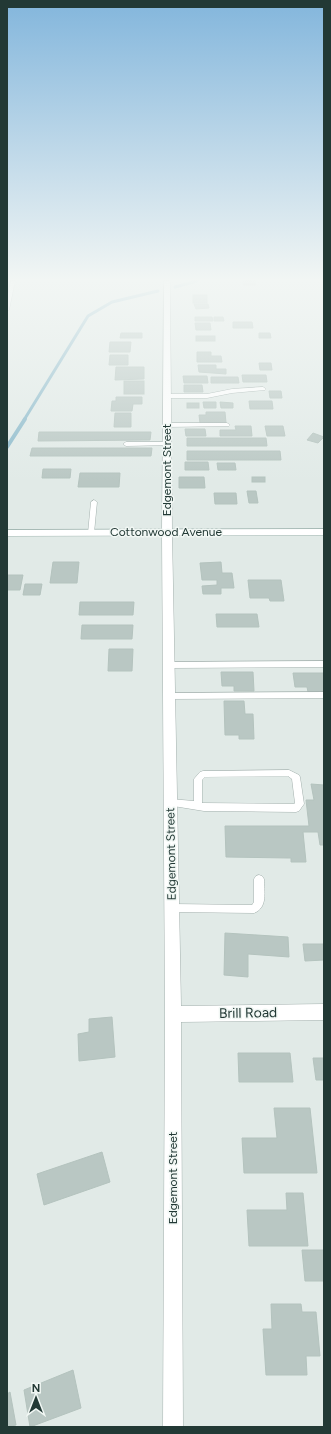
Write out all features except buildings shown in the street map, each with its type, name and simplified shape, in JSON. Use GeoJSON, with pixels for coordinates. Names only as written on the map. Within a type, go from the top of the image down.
{"type":"FeatureCollection","features":[{"type":"Feature","properties":{"kind":"street","name":"Edgemont Street"},"geometry":{"type":"LineString","coordinates":[[167,348],[167,532],[173,1014],[173,1427]]}},
{"type":"Feature","properties":{"kind":"street","name":"Cottonwood Avenue"},"geometry":{"type":"LineString","coordinates":[[7,533],[324,532]]}},
{"type":"Feature","properties":{"kind":"street","name":"Brill Road"},"geometry":{"type":"LineString","coordinates":[[173,1014],[324,1012]]}},
{"type":"Feature","properties":{"kind":"lane"},"geometry":{"type":"LineString","coordinates":[[167,396],[207,396],[232,391],[263,389]]}},
{"type":"Feature","properties":{"kind":"lane"},"geometry":{"type":"LineString","coordinates":[[167,425],[227,425]]}},
{"type":"Feature","properties":{"kind":"lane"},"geometry":{"type":"LineString","coordinates":[[126,444],[167,444]]}},
{"type":"Feature","properties":{"kind":"lane"},"geometry":{"type":"LineString","coordinates":[[91,533],[94,502]]}},
{"type":"Feature","properties":{"kind":"lane"},"geometry":{"type":"LineString","coordinates":[[169,665],[324,664]]}},
{"type":"Feature","properties":{"kind":"lane"},"geometry":{"type":"LineString","coordinates":[[169,696],[324,694]]}},
{"type":"Feature","properties":{"kind":"lane"},"geometry":{"type":"LineString","coordinates":[[170,803],[198,805],[204,807],[296,808],[300,804],[296,777],[289,773],[203,774],[198,779],[198,805]]}},
{"type":"Feature","properties":{"kind":"lane"},"geometry":{"type":"LineString","coordinates":[[172,908],[254,909],[260,904],[259,879]]}},
{"type":"Feature","properties":{"kind":"waterway"},"geometry":{"type":"LineString","coordinates":[[24,420],[68,348]]}},
{"type":"Feature","properties":{"kind":"waterway"},"geometry":{"type":"LineString","coordinates":[[7,447],[25,419]]}}]}
